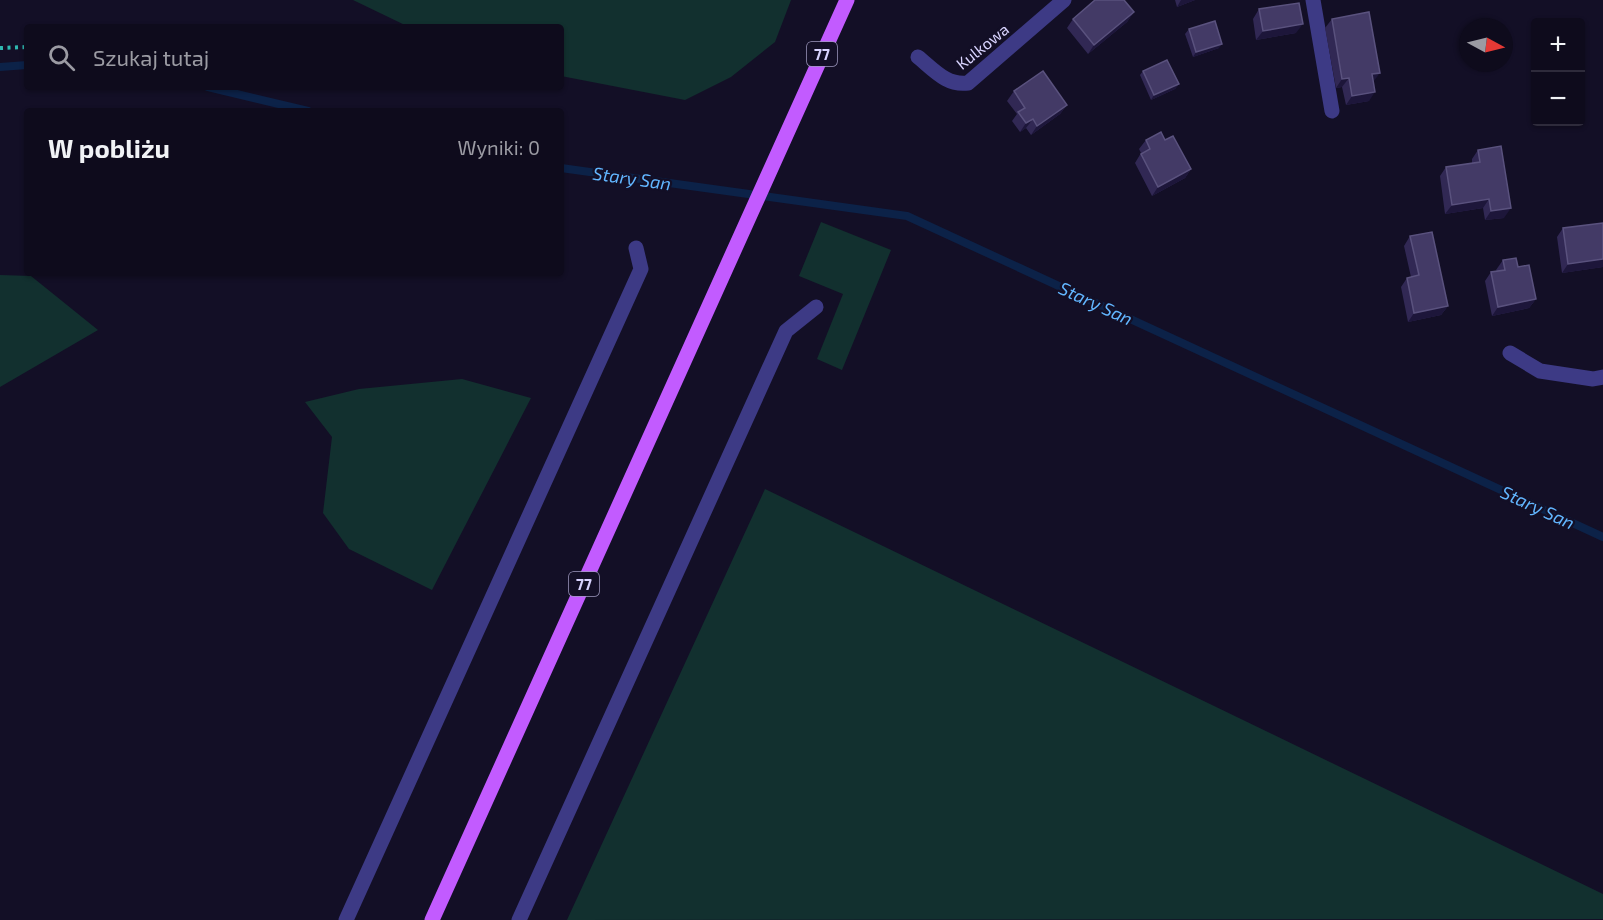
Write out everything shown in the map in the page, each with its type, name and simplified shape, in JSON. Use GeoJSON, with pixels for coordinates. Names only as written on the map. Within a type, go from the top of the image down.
{"type":"FeatureCollection","features":[{"type":"Feature","properties":{"kind":"main road","name":"77"},"geometry":{"type":"LineString","coordinates":[[432,920],[847,0]]}},
{"type":"Feature","properties":{"kind":"street","name":"Kulkowa"},"geometry":{"type":"LineString","coordinates":[[918,57],[946,80],[956,85],[968,83],[1064,0]]}},
{"type":"Feature","properties":{"kind":"street"},"geometry":{"type":"LineString","coordinates":[[1313,0],[1332,111]]}},
{"type":"Feature","properties":{"kind":"street"},"geometry":{"type":"LineString","coordinates":[[346,920],[641,269],[636,248]]}},
{"type":"Feature","properties":{"kind":"street"},"geometry":{"type":"LineString","coordinates":[[519,920],[786,332],[816,307]]}},
{"type":"Feature","properties":{"kind":"street"},"geometry":{"type":"LineString","coordinates":[[1510,353],[1540,371],[1593,379],[1603,377]]}},
{"type":"Feature","properties":{"kind":"path"},"geometry":{"type":"LineString","coordinates":[[0,48],[24,48]]}},
{"type":"Feature","properties":{"kind":"green space"},"geometry":{"type":"Polygon","coordinates":[[[353,0],[791,0],[775,42],[731,77],[685,100],[564,77],[564,24],[403,24],[353,0]]]}},
{"type":"Feature","properties":{"kind":"green space"},"geometry":{"type":"Polygon","coordinates":[[[821,222],[891,250],[842,370],[817,359],[843,294],[799,276],[821,222]]]}},
{"type":"Feature","properties":{"kind":"green space"},"geometry":{"type":"Polygon","coordinates":[[[0,275],[31,276],[98,330],[0,387],[0,275]]]}},
{"type":"Feature","properties":{"kind":"green space"},"geometry":{"type":"Polygon","coordinates":[[[462,379],[531,398],[432,590],[349,549],[323,513],[332,437],[305,402],[359,389],[462,379]]]}},
{"type":"Feature","properties":{"kind":"green space"},"geometry":{"type":"Polygon","coordinates":[[[765,489],[1603,894],[1603,919],[567,920],[765,489]]]}},
{"type":"Feature","properties":{"kind":"building"},"geometry":{"type":"Polygon","coordinates":[[[1095,0],[1124,0],[1134,12],[1094,45],[1073,19],[1095,0]]]}},
{"type":"Feature","properties":{"kind":"building"},"geometry":{"type":"Polygon","coordinates":[[[1299,3],[1303,24],[1263,31],[1259,9],[1299,3]]]}},
{"type":"Feature","properties":{"kind":"building"},"geometry":{"type":"Polygon","coordinates":[[[1369,12],[1380,73],[1372,74],[1375,92],[1352,96],[1349,78],[1342,79],[1332,19],[1369,12]]]}},
{"type":"Feature","properties":{"kind":"building"},"geometry":{"type":"Polygon","coordinates":[[[1215,21],[1222,44],[1196,52],[1189,29],[1215,21]]]}},
{"type":"Feature","properties":{"kind":"building"},"geometry":{"type":"Polygon","coordinates":[[[1167,60],[1179,84],[1154,95],[1143,71],[1167,60]]]}},
{"type":"Feature","properties":{"kind":"building"},"geometry":{"type":"Polygon","coordinates":[[[1043,71],[1067,105],[1037,126],[1033,119],[1026,123],[1018,112],[1025,108],[1014,91],[1043,71]]]}},
{"type":"Feature","properties":{"kind":"building"},"geometry":{"type":"Polygon","coordinates":[[[1161,132],[1165,140],[1173,136],[1191,169],[1158,187],[1141,154],[1150,149],[1146,140],[1161,132]]]}},
{"type":"Feature","properties":{"kind":"building"},"geometry":{"type":"Polygon","coordinates":[[[1501,146],[1511,208],[1491,211],[1489,199],[1452,205],[1446,167],[1480,162],[1478,150],[1501,146]]]}},
{"type":"Feature","properties":{"kind":"building"},"geometry":{"type":"Polygon","coordinates":[[[1603,223],[1603,259],[1568,264],[1563,228],[1603,223]]]}},
{"type":"Feature","properties":{"kind":"building"},"geometry":{"type":"Polygon","coordinates":[[[1432,232],[1448,306],[1414,313],[1407,278],[1419,275],[1410,236],[1432,232]]]}},
{"type":"Feature","properties":{"kind":"building"},"geometry":{"type":"Polygon","coordinates":[[[1516,258],[1518,267],[1529,265],[1536,299],[1498,307],[1491,272],[1505,270],[1503,260],[1516,258]]]}},
{"type":"Feature","properties":{"kind":"waterway","name":"Stary San"},"geometry":{"type":"LineString","coordinates":[[0,67],[24,65]]}},
{"type":"Feature","properties":{"kind":"waterway","name":"Stary San"},"geometry":{"type":"LineString","coordinates":[[220,90],[296,108]]}},
{"type":"Feature","properties":{"kind":"waterway","name":"Stary San"},"geometry":{"type":"LineString","coordinates":[[564,168],[907,216],[1603,537]]}}]}
